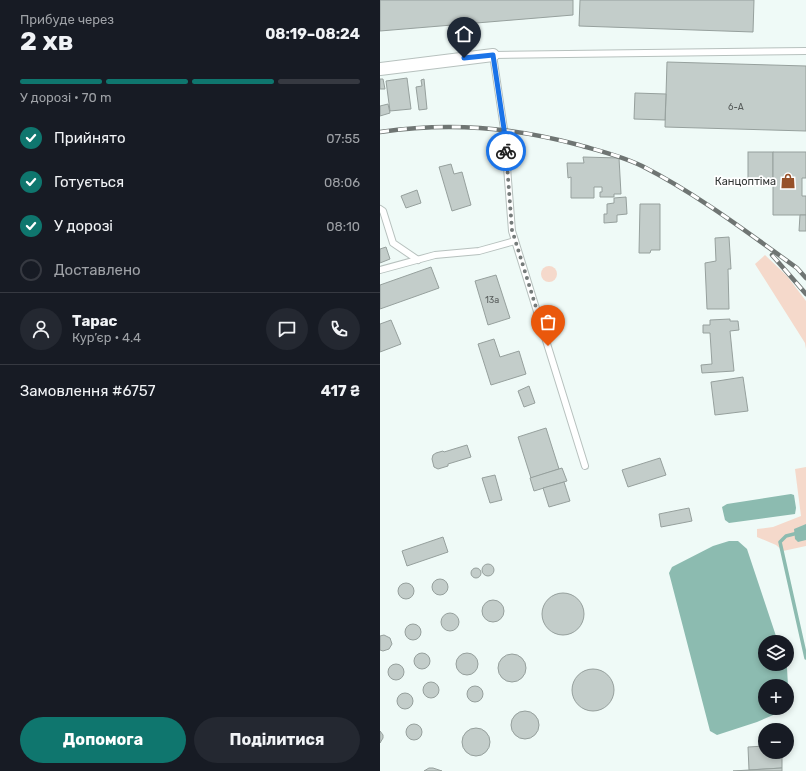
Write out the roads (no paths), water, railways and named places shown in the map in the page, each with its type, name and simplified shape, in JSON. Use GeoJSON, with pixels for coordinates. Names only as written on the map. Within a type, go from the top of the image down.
{"type":"FeatureCollection","features":[{"type":"Feature","properties":{"kind":"street"},"geometry":{"type":"LineString","coordinates":[[380,69],[493,55]]}},
{"type":"Feature","properties":{"kind":"lane"},"geometry":{"type":"LineString","coordinates":[[585,466],[512,230],[504,129],[493,55],[806,50]]}},
{"type":"Feature","properties":{"kind":"lane"},"geometry":{"type":"LineString","coordinates":[[380,209],[383,212],[393,243],[418,260]]}},
{"type":"Feature","properties":{"kind":"lane"},"geometry":{"type":"LineString","coordinates":[[380,270],[435,255],[479,251],[515,241]]}},
{"type":"Feature","properties":{"kind":"waterway"},"geometry":{"type":"LineString","coordinates":[[806,531],[786,536],[780,542],[806,658]]}},
{"type":"Feature","properties":{"kind":"railway"},"geometry":{"type":"LineString","coordinates":[[380,132],[431,127],[504,130],[579,145],[634,162],[702,201],[797,268],[806,278]]}},
{"type":"Feature","properties":{"kind":"railway"},"geometry":{"type":"LineString","coordinates":[[772,255],[806,294]]}},
{"type":"Feature","properties":{"kind":"place","name":"Канцоптіма"},"geometry":{"type":"Point","coordinates":[788,181]}}]}
